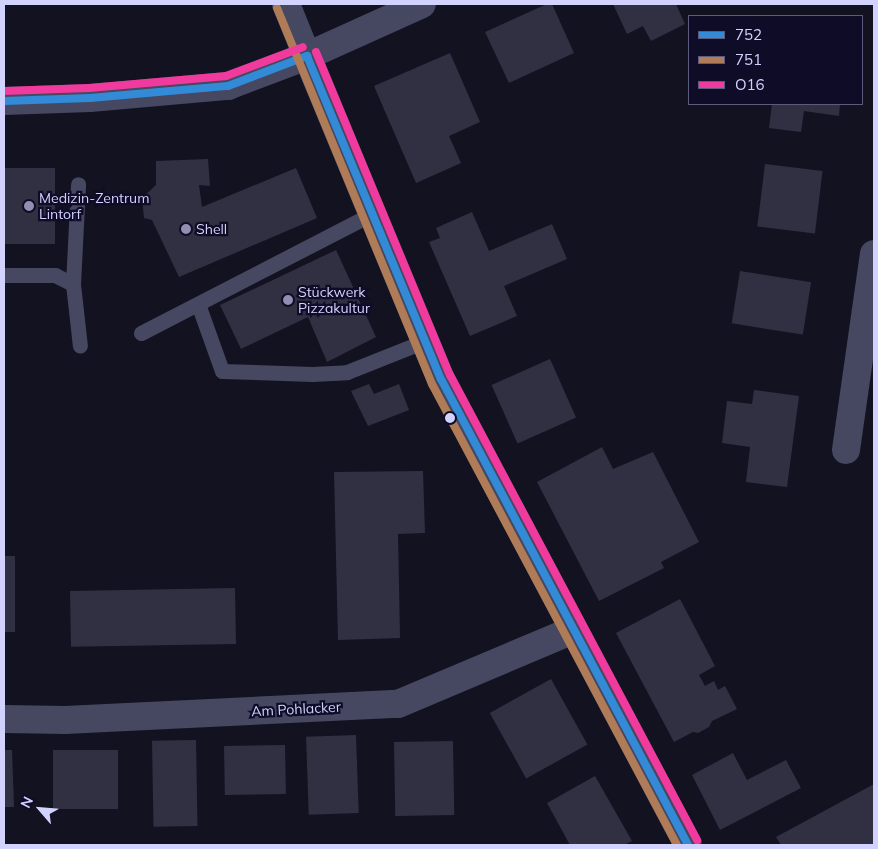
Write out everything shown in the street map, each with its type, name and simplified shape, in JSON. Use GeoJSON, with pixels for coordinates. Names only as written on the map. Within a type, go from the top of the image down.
{"type":"FeatureCollection","features":[{"type":"Feature","properties":{"kind":"street"},"geometry":{"type":"LineString","coordinates":[[286,4],[425,341],[459,414],[688,845]]}},
{"type":"Feature","properties":{"kind":"street"},"geometry":{"type":"LineString","coordinates":[[4,101],[90,98],[228,86],[307,56],[422,4]]}},
{"type":"Feature","properties":{"kind":"street"},"geometry":{"type":"LineString","coordinates":[[846,450],[874,254]]}},
{"type":"Feature","properties":{"kind":"street","name":"Am Pohlacker"},"geometry":{"type":"LineString","coordinates":[[4,719],[65,720],[398,704],[573,630]]}},
{"type":"Feature","properties":{"kind":"lane"},"geometry":{"type":"LineString","coordinates":[[78,184],[73,284],[80,346]]}},
{"type":"Feature","properties":{"kind":"lane"},"geometry":{"type":"LineString","coordinates":[[141,333],[372,214]]}},
{"type":"Feature","properties":{"kind":"lane"},"geometry":{"type":"LineString","coordinates":[[4,275],[55,275],[73,284]]}},
{"type":"Feature","properties":{"kind":"lane"},"geometry":{"type":"LineString","coordinates":[[198,304],[222,371],[312,374],[348,372],[425,341]]}},
{"type":"Feature","properties":{"kind":"building"},"geometry":{"type":"Polygon","coordinates":[[[547,4],[552,4],[574,53],[509,83],[485,32],[547,4]]]}},
{"type":"Feature","properties":{"kind":"building"},"geometry":{"type":"Polygon","coordinates":[[[613,4],[676,4],[685,24],[651,41],[643,26],[627,34],[613,4]]]}},
{"type":"Feature","properties":{"kind":"building"},"geometry":{"type":"Polygon","coordinates":[[[450,53],[480,122],[449,136],[461,163],[416,183],[374,86],[450,53]]]}},
{"type":"Feature","properties":{"kind":"building"},"geometry":{"type":"Polygon","coordinates":[[[772,105],[840,105],[839,116],[804,111],[801,132],[769,128],[772,105]]]}},
{"type":"Feature","properties":{"kind":"building"},"geometry":{"type":"Polygon","coordinates":[[[208,159],[210,186],[199,185],[202,207],[296,168],[317,218],[179,277],[152,220],[144,218],[142,198],[156,185],[156,161],[208,159]]]}},
{"type":"Feature","properties":{"kind":"building"},"geometry":{"type":"Polygon","coordinates":[[[765,164],[823,171],[815,234],[757,227],[765,164]]]}},
{"type":"Feature","properties":{"kind":"building","name":"Medizin-Zentrum Lintorf"},"geometry":{"type":"Polygon","coordinates":[[[4,168],[55,168],[55,244],[4,244],[4,168]]]}},
{"type":"Feature","properties":{"kind":"building"},"geometry":{"type":"Polygon","coordinates":[[[472,212],[489,251],[552,224],[567,259],[504,286],[517,316],[470,336],[429,242],[440,238],[436,228],[472,212]]]}},
{"type":"Feature","properties":{"kind":"building","name":"Stückwerk Pizzakultur"},"geometry":{"type":"Polygon","coordinates":[[[336,250],[376,337],[327,362],[308,317],[241,349],[220,305],[336,250]]]}},
{"type":"Feature","properties":{"kind":"building"},"geometry":{"type":"Polygon","coordinates":[[[740,271],[811,282],[803,335],[732,323],[740,271]]]}},
{"type":"Feature","properties":{"kind":"building"},"geometry":{"type":"Polygon","coordinates":[[[550,359],[576,417],[518,443],[492,385],[550,359]]]}},
{"type":"Feature","properties":{"kind":"building"},"geometry":{"type":"Polygon","coordinates":[[[369,384],[374,394],[399,384],[409,410],[368,426],[351,391],[369,384]]]}},
{"type":"Feature","properties":{"kind":"building"},"geometry":{"type":"Polygon","coordinates":[[[754,390],[799,396],[787,487],[746,482],[750,447],[722,443],[727,401],[752,404],[754,390]]]}},
{"type":"Feature","properties":{"kind":"building"},"geometry":{"type":"Polygon","coordinates":[[[602,447],[613,469],[653,452],[699,542],[661,562],[664,568],[599,601],[537,482],[602,447]]]}},
{"type":"Feature","properties":{"kind":"building"},"geometry":{"type":"Polygon","coordinates":[[[423,471],[425,533],[398,534],[400,638],[338,640],[334,472],[423,471]]]}},
{"type":"Feature","properties":{"kind":"building"},"geometry":{"type":"Polygon","coordinates":[[[4,556],[15,556],[15,632],[4,632],[4,556]]]}},
{"type":"Feature","properties":{"kind":"building"},"geometry":{"type":"Polygon","coordinates":[[[235,588],[236,644],[71,647],[70,591],[235,588]]]}},
{"type":"Feature","properties":{"kind":"building"},"geometry":{"type":"Polygon","coordinates":[[[680,599],[715,666],[699,675],[705,686],[714,681],[718,690],[725,686],[737,709],[712,721],[709,727],[698,733],[693,732],[674,742],[616,633],[680,599]]]}},
{"type":"Feature","properties":{"kind":"building"},"geometry":{"type":"Polygon","coordinates":[[[551,679],[587,745],[526,779],[490,713],[551,679]]]}},
{"type":"Feature","properties":{"kind":"building"},"geometry":{"type":"Polygon","coordinates":[[[356,735],[359,813],[309,815],[306,737],[356,735]]]}},
{"type":"Feature","properties":{"kind":"building"},"geometry":{"type":"Polygon","coordinates":[[[196,740],[198,826],[154,827],[152,741],[196,740]]]}},
{"type":"Feature","properties":{"kind":"building"},"geometry":{"type":"Polygon","coordinates":[[[453,741],[454,815],[395,816],[394,742],[453,741]]]}},
{"type":"Feature","properties":{"kind":"building"},"geometry":{"type":"Polygon","coordinates":[[[285,745],[286,794],[225,795],[224,746],[285,745]]]}},
{"type":"Feature","properties":{"kind":"building"},"geometry":{"type":"Polygon","coordinates":[[[4,750],[12,750],[14,807],[4,807],[4,750]]]}},
{"type":"Feature","properties":{"kind":"building"},"geometry":{"type":"Polygon","coordinates":[[[53,750],[118,750],[118,809],[53,809],[53,750]]]}},
{"type":"Feature","properties":{"kind":"building"},"geometry":{"type":"Polygon","coordinates":[[[733,753],[747,780],[786,760],[801,788],[720,830],[692,775],[733,753]]]}},
{"type":"Feature","properties":{"kind":"building"},"geometry":{"type":"Polygon","coordinates":[[[595,776],[632,841],[624,845],[570,845],[547,803],[595,776]]]}},
{"type":"Feature","properties":{"kind":"building"},"geometry":{"type":"Polygon","coordinates":[[[874,784],[874,845],[781,845],[776,837],[874,784]]]}},
{"type":"Feature","properties":{"kind":"transit line","name":"751"},"geometry":{"type":"LineString","coordinates":[[277,8],[432,384],[677,845]]}},
{"type":"Feature","properties":{"kind":"transit line","name":"O16"},"geometry":{"type":"LineString","coordinates":[[4,91],[89,88],[226,76],[303,47]]}},
{"type":"Feature","properties":{"kind":"transit line","name":"O16"},"geometry":{"type":"LineString","coordinates":[[316,52],[450,375],[697,840]]}},
{"type":"Feature","properties":{"kind":"transit line","name":"752"},"geometry":{"type":"LineString","coordinates":[[307,56],[441,379],[688,845]]}},
{"type":"Feature","properties":{"kind":"transit line","name":"752"},"geometry":{"type":"LineString","coordinates":[[4,101],[90,98],[228,86],[307,56]]}},
{"type":"Feature","properties":{"kind":"place","name":"Medizin-Zentrum Lintorf"},"geometry":{"type":"Point","coordinates":[29,206]}},
{"type":"Feature","properties":{"kind":"place","name":"Shell"},"geometry":{"type":"Point","coordinates":[186,229]}},
{"type":"Feature","properties":{"kind":"place","name":"Stückwerk Pizzakultur"},"geometry":{"type":"Point","coordinates":[288,300]}}]}
